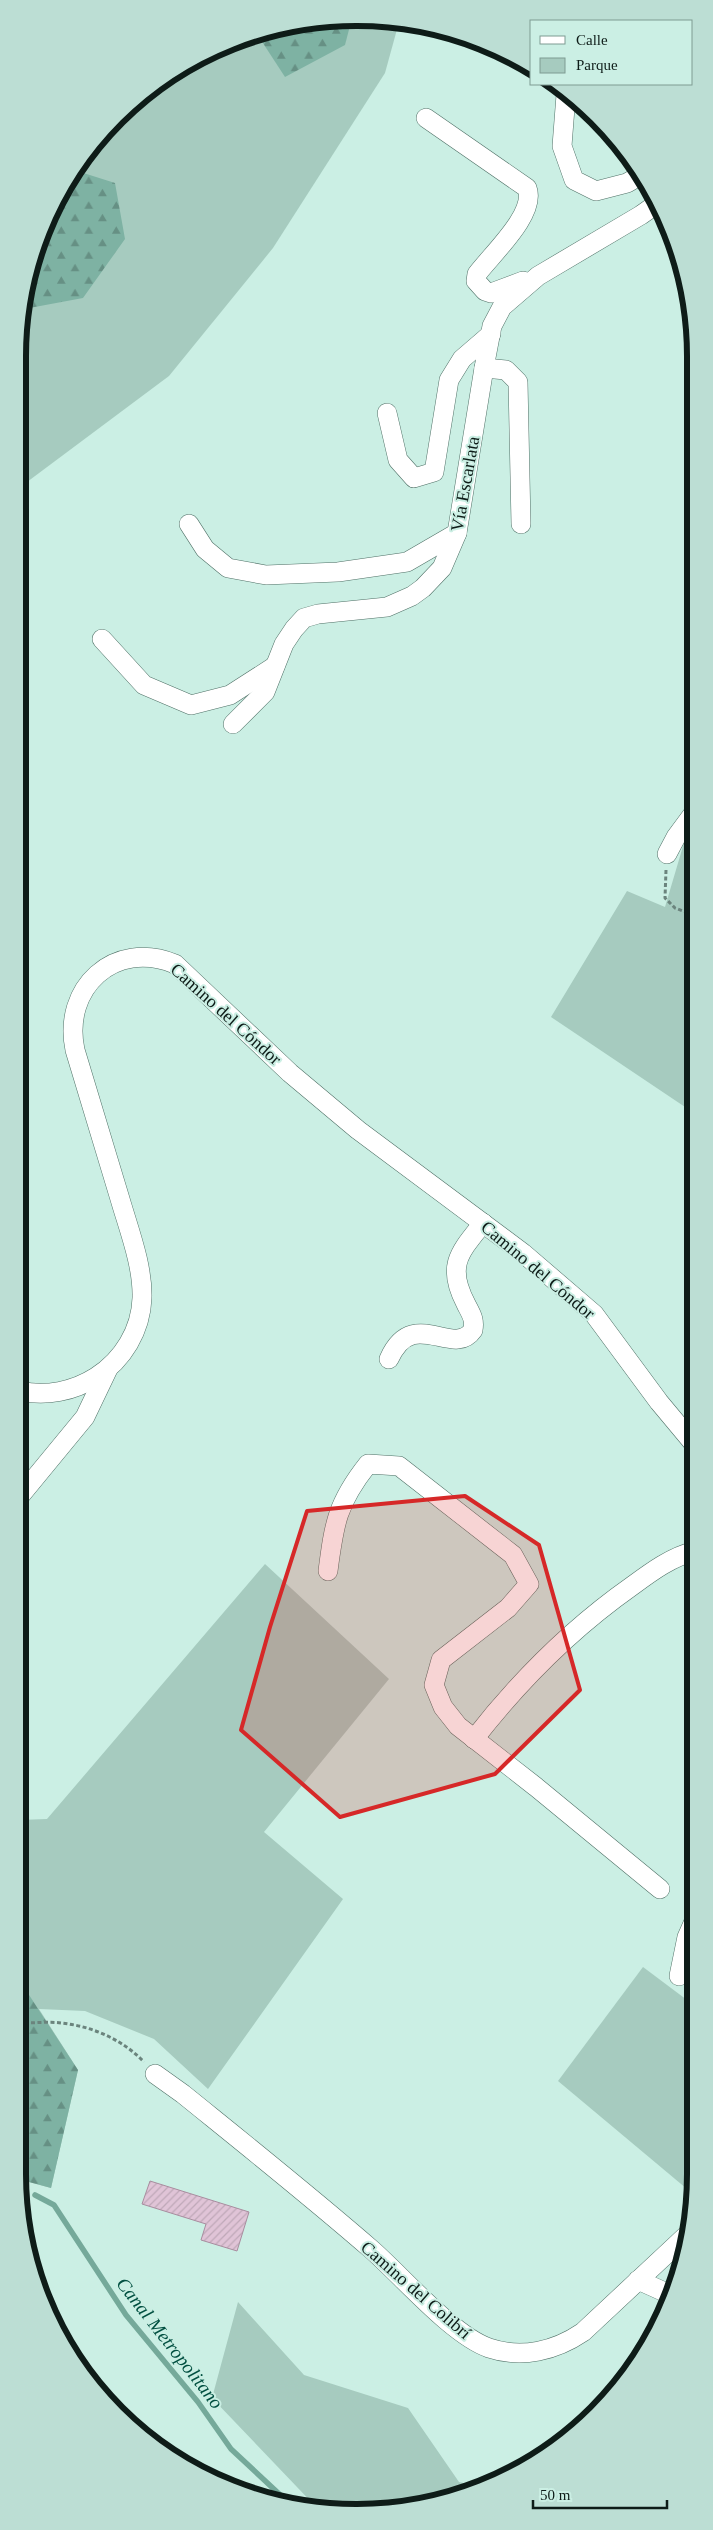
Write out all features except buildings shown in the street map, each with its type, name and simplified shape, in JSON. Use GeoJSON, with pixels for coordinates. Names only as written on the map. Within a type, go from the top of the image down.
{"type":"FeatureCollection","features":[{"type":"Feature","properties":{"kind":"street"},"geometry":{"type":"LineString","coordinates":[[566,101],[562,146],[574,180],[596,191],[627,183],[634,178]]}},
{"type":"Feature","properties":{"kind":"street"},"geometry":{"type":"LineString","coordinates":[[426,118],[527,188],[530,195],[525,213],[477,274],[476,281],[479,286],[491,293],[538,276]]}},
{"type":"Feature","properties":{"kind":"street","name":"Vía Escarlata"},"geometry":{"type":"LineString","coordinates":[[233,724],[265,692],[284,644],[304,618],[318,614],[387,607],[412,596],[423,588],[442,568],[457,532],[484,368],[496,317],[502,307],[538,276],[652,207]]}},
{"type":"Feature","properties":{"kind":"street"},"geometry":{"type":"LineString","coordinates":[[387,413],[398,460],[414,478],[434,472],[449,380],[462,359],[491,334]]}},
{"type":"Feature","properties":{"kind":"street"},"geometry":{"type":"LineString","coordinates":[[484,368],[506,370],[518,382],[522,524]]}},
{"type":"Feature","properties":{"kind":"street"},"geometry":{"type":"LineString","coordinates":[[189,524],[205,549],[228,568],[266,575],[338,572],[407,562],[457,532]]}},
{"type":"Feature","properties":{"kind":"street"},"geometry":{"type":"LineString","coordinates":[[102,639],[144,685],[191,705],[230,695],[276,665]]}},
{"type":"Feature","properties":{"kind":"street"},"geometry":{"type":"LineString","coordinates":[[667,854],[687,822]]}},
{"type":"Feature","properties":{"kind":"street","name":"Camino del Cóndor"},"geometry":{"type":"LineString","coordinates":[[26,1392],[41,1394],[73,1388],[86,1383],[109,1368],[128,1344],[135,1330],[142,1300],[142,1285],[129,1230],[75,1050],[72,1024],[74,1010],[86,986],[95,976],[118,962],[129,958],[152,957],[175,964],[290,1073],[358,1130],[523,1254],[594,1314],[658,1402],[687,1436]]}},
{"type":"Feature","properties":{"kind":"street"},"geometry":{"type":"LineString","coordinates":[[389,1359],[398,1344],[413,1335],[429,1333],[457,1341],[470,1335],[474,1323],[458,1284],[457,1261],[461,1250],[483,1223]]}},
{"type":"Feature","properties":{"kind":"street"},"geometry":{"type":"LineString","coordinates":[[26,1489],[85,1417],[109,1368]]}},
{"type":"Feature","properties":{"kind":"street"},"geometry":{"type":"LineString","coordinates":[[328,1571],[334,1523],[351,1486],[368,1464],[399,1466],[513,1556],[529,1584],[508,1608],[441,1660],[434,1685],[443,1707],[458,1726],[660,1889]]}},
{"type":"Feature","properties":{"kind":"street"},"geometry":{"type":"LineString","coordinates":[[474,1739],[521,1682],[578,1627],[643,1578],[679,1555],[687,1553]]}},
{"type":"Feature","properties":{"kind":"street"},"geometry":{"type":"LineString","coordinates":[[679,1976],[687,1935]]}},
{"type":"Feature","properties":{"kind":"street","name":"Camino del Colibrí"},"geometry":{"type":"LineString","coordinates":[[155,2074],[196,2104],[372,2249],[464,2335],[476,2342],[503,2352],[517,2353],[546,2350],[559,2346],[583,2332],[679,2242]]}},
{"type":"Feature","properties":{"kind":"street"},"geometry":{"type":"LineString","coordinates":[[638,2280],[665,2292]]}},
{"type":"Feature","properties":{"kind":"path"},"geometry":{"type":"LineString","coordinates":[[667,854],[665,898],[675,908],[687,912]]}},
{"type":"Feature","properties":{"kind":"path"},"geometry":{"type":"LineString","coordinates":[[26,2022],[62,2023],[96,2031],[128,2048],[155,2074]]}},
{"type":"Feature","properties":{"kind":"highlighted area"},"geometry":{"type":"Polygon","coordinates":[[[465,1496],[539,1545],[580,1690],[495,1774],[340,1817],[241,1730],[270,1627],[307,1511],[465,1496]]]}},
{"type":"Feature","properties":{"kind":"green space"},"geometry":{"type":"Polygon","coordinates":[[[350,26],[345,45],[285,77],[261,41],[313,29],[350,26]]]}},
{"type":"Feature","properties":{"kind":"green space"},"geometry":{"type":"Polygon","coordinates":[[[356,26],[397,29],[385,73],[273,248],[169,376],[26,483],[26,356],[29,313],[44,250],[51,230],[70,191],[94,155],[139,108],[155,94],[210,60],[250,44],[313,29],[356,26]]]}},
{"type":"Feature","properties":{"kind":"green space"},"geometry":{"type":"Polygon","coordinates":[[[82,173],[115,183],[125,239],[83,298],[30,308],[38,271],[51,230],[70,191],[82,173]]]}},
{"type":"Feature","properties":{"kind":"green space"},"geometry":{"type":"Polygon","coordinates":[[[687,835],[687,1108],[551,1017],[627,891],[665,907],[687,835]]]}},
{"type":"Feature","properties":{"kind":"green space"},"geometry":{"type":"Polygon","coordinates":[[[265,1564],[389,1679],[264,1832],[343,1899],[208,2089],[154,2039],[85,2011],[39,2009],[78,2070],[51,2188],[26,2181],[26,2174],[26,1820],[47,1819],[265,1564]]]}},
{"type":"Feature","properties":{"kind":"green space"},"geometry":{"type":"Polygon","coordinates":[[[643,1967],[687,2000],[686,2188],[558,2081],[643,1967]]]}},
{"type":"Feature","properties":{"kind":"green space"},"geometry":{"type":"Polygon","coordinates":[[[26,1990],[78,2070],[51,2188],[26,2181],[26,1990]]]}},
{"type":"Feature","properties":{"kind":"green space"},"geometry":{"type":"Polygon","coordinates":[[[238,2302],[304,2375],[408,2408],[459,2482],[468,2484],[400,2501],[356,2504],[310,2500],[212,2398],[238,2302]]]}},
{"type":"Feature","properties":{"kind":"waterway","name":"Canal Metropolitano"},"geometry":{"type":"LineString","coordinates":[[35,2195],[54,2205],[126,2315],[198,2402],[231,2449],[279,2494]]}}]}
